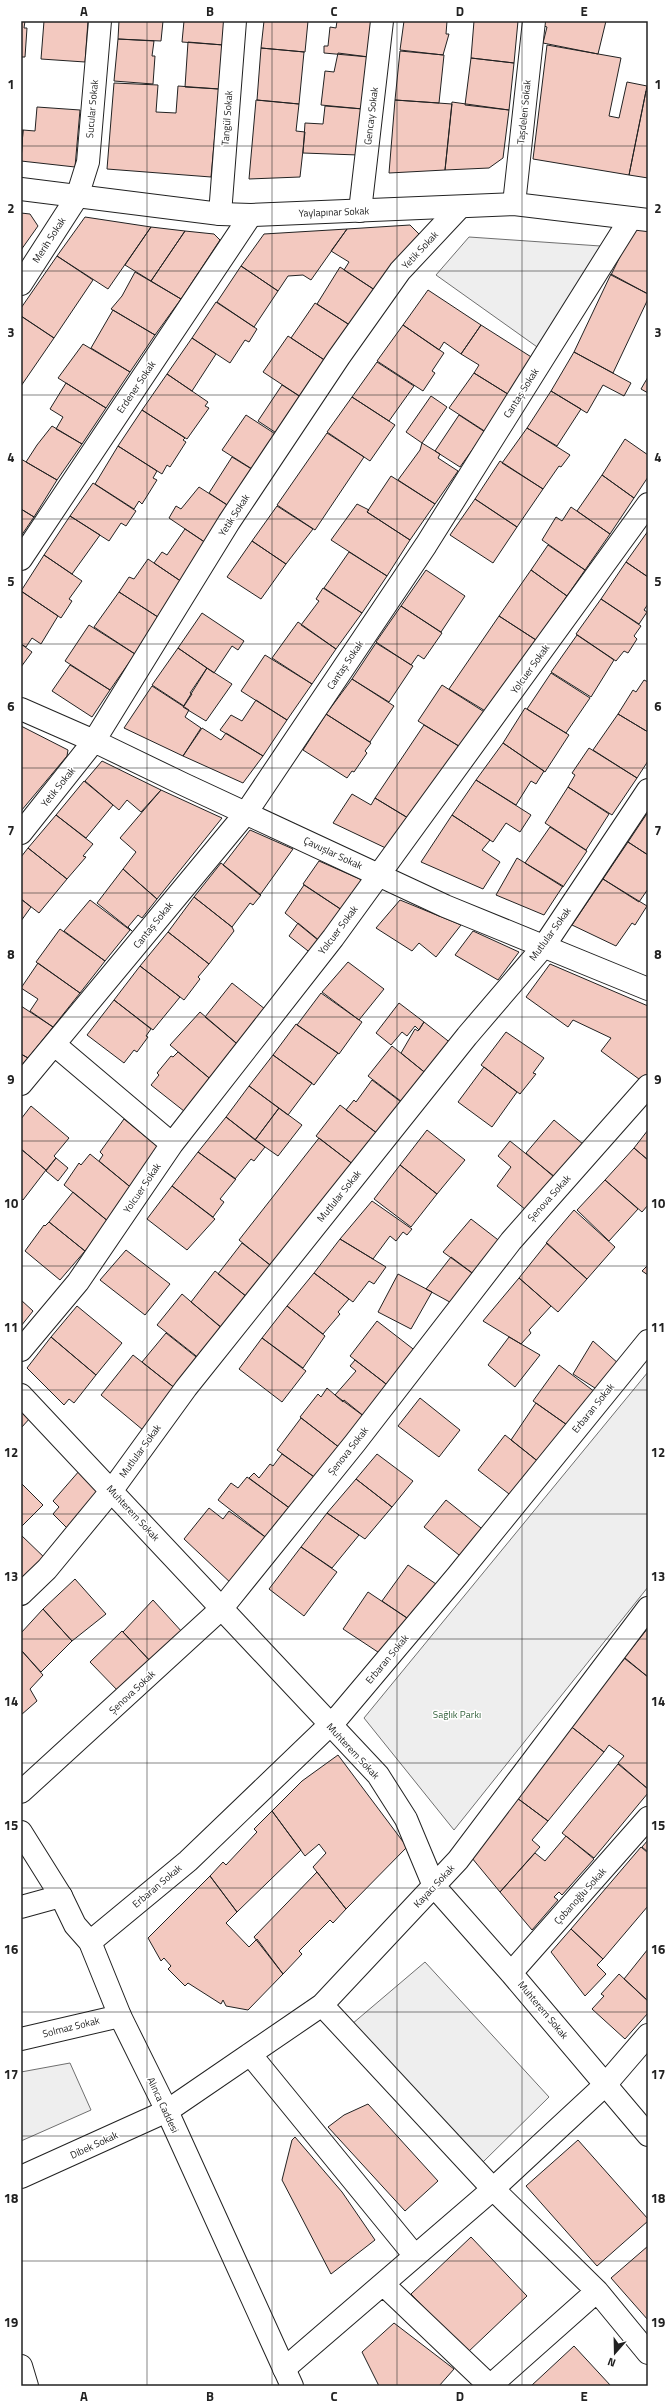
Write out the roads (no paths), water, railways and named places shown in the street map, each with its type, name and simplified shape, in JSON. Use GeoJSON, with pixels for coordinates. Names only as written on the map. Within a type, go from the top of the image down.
{"type":"FeatureCollection","features":[{"type":"Feature","properties":{"kind":"street","name":"Sucular Sokak"},"geometry":{"type":"LineString","coordinates":[[78,197],[88,162],[100,21]]}},
{"type":"Feature","properties":{"kind":"street","name":"Tangül Sokak"},"geometry":{"type":"LineString","coordinates":[[220,214],[235,21]]}},
{"type":"Feature","properties":{"kind":"street","name":"Gencay Sokak"},"geometry":{"type":"LineString","coordinates":[[360,211],[382,21]]}},
{"type":"Feature","properties":{"kind":"street","name":"Taşdelen Sokak"},"geometry":{"type":"LineString","coordinates":[[514,204],[534,21]]}},
{"type":"Feature","properties":{"kind":"street","name":"Yaylapınar Sokak"},"geometry":{"type":"LineString","coordinates":[[21,189],[220,214],[251,215],[514,204],[639,219]]}},
{"type":"Feature","properties":{"kind":"street","name":"Merih Sokak"},"geometry":{"type":"LineString","coordinates":[[21,284],[78,197]]}},
{"type":"Feature","properties":{"kind":"street","name":"Yetik Sokak"},"geometry":{"type":"LineString","coordinates":[[21,833],[94,741],[229,522],[339,357],[400,272],[460,207]]}},
{"type":"Feature","properties":{"kind":"street","name":"Erdener Sokak"},"geometry":{"type":"LineString","coordinates":[[21,558],[251,215]]}},
{"type":"Feature","properties":{"kind":"street","name":"Cantaş Sokak"},"geometry":{"type":"LineString","coordinates":[[21,1084],[55,1045],[246,813],[426,545],[639,219]]}},
{"type":"Feature","properties":{"kind":"street","name":"Yolcuer Sokak"},"geometry":{"type":"LineString","coordinates":[[21,1350],[78,1282],[172,1144],[333,938],[648,504]]}},
{"type":"Feature","properties":{"kind":"street","name":"Çavuşlar Sokak"},"geometry":{"type":"LineString","coordinates":[[21,709],[94,741],[445,906],[648,989]]}},
{"type":"Feature","properties":{"kind":"street","name":"Mutlular Sokak"},"geometry":{"type":"LineString","coordinates":[[21,1594],[47,1569],[112,1490],[186,1388],[467,1036],[544,946],[648,790]]}},
{"type":"Feature","properties":{"kind":"street"},"geometry":{"type":"LineString","coordinates":[[55,1045],[172,1144]]}},
{"type":"Feature","properties":{"kind":"street","name":"Şenova Sokak"},"geometry":{"type":"LineString","coordinates":[[21,1792],[222,1608],[355,1443],[510,1241],[648,1086]]}},
{"type":"Feature","properties":{"kind":"street","name":"Erbaran Sokak"},"geometry":{"type":"LineString","coordinates":[[90,1942],[188,1861],[329,1726],[457,1576],[648,1341]]}},
{"type":"Feature","properties":{"kind":"street","name":"Muhterem Sokak"},"geometry":{"type":"LineString","coordinates":[[21,1395],[222,1608],[329,1726],[378,1775],[406,1819],[434,1886],[511,1973],[648,2135]]}},
{"type":"Feature","properties":{"kind":"street","name":"Kayacı Sokak"},"geometry":{"type":"LineString","coordinates":[[167,2111],[322,2005],[458,1860],[648,1608]]}},
{"type":"Feature","properties":{"kind":"street","name":"Çobanoğlu Sokak"},"geometry":{"type":"LineString","coordinates":[[511,1973],[648,1818]]}},
{"type":"Feature","properties":{"kind":"street","name":"Alınca Caddesi"},"geometry":{"type":"LineString","coordinates":[[21,1832],[61,1896],[75,1925],[90,1942],[120,2016],[167,2111],[288,2378]]}},
{"type":"Feature","properties":{"kind":"street"},"geometry":{"type":"LineString","coordinates":[[21,1907],[61,1896]]}},
{"type":"Feature","properties":{"kind":"street"},"geometry":{"type":"LineString","coordinates":[[322,2005],[493,2189],[597,2291],[648,2354]]}},
{"type":"Feature","properties":{"kind":"street","name":"Solmaz Sokak"},"geometry":{"type":"LineString","coordinates":[[21,2039],[120,2016]]}},
{"type":"Feature","properties":{"kind":"street"},"geometry":{"type":"LineString","coordinates":[[288,2378],[383,2284],[493,2189],[605,2085],[648,2035]]}},
{"type":"Feature","properties":{"kind":"street"},"geometry":{"type":"LineString","coordinates":[[250,2054],[416,2256]]}},
{"type":"Feature","properties":{"kind":"street","name":"Dibek Sokak"},"geometry":{"type":"LineString","coordinates":[[21,2177],[167,2111]]}},
{"type":"Feature","properties":{"kind":"street"},"geometry":{"type":"LineString","coordinates":[[383,2284],[490,2386],[597,2291]]}},
{"type":"Feature","properties":{"kind":"street"},"geometry":{"type":"LineString","coordinates":[[21,2366],[27,2386]]}},
{"type":"Feature","properties":{"kind":"park label","name":"Sağlık Parkı"},"geometry":{"type":"Point","coordinates":[457,1714]}}]}
